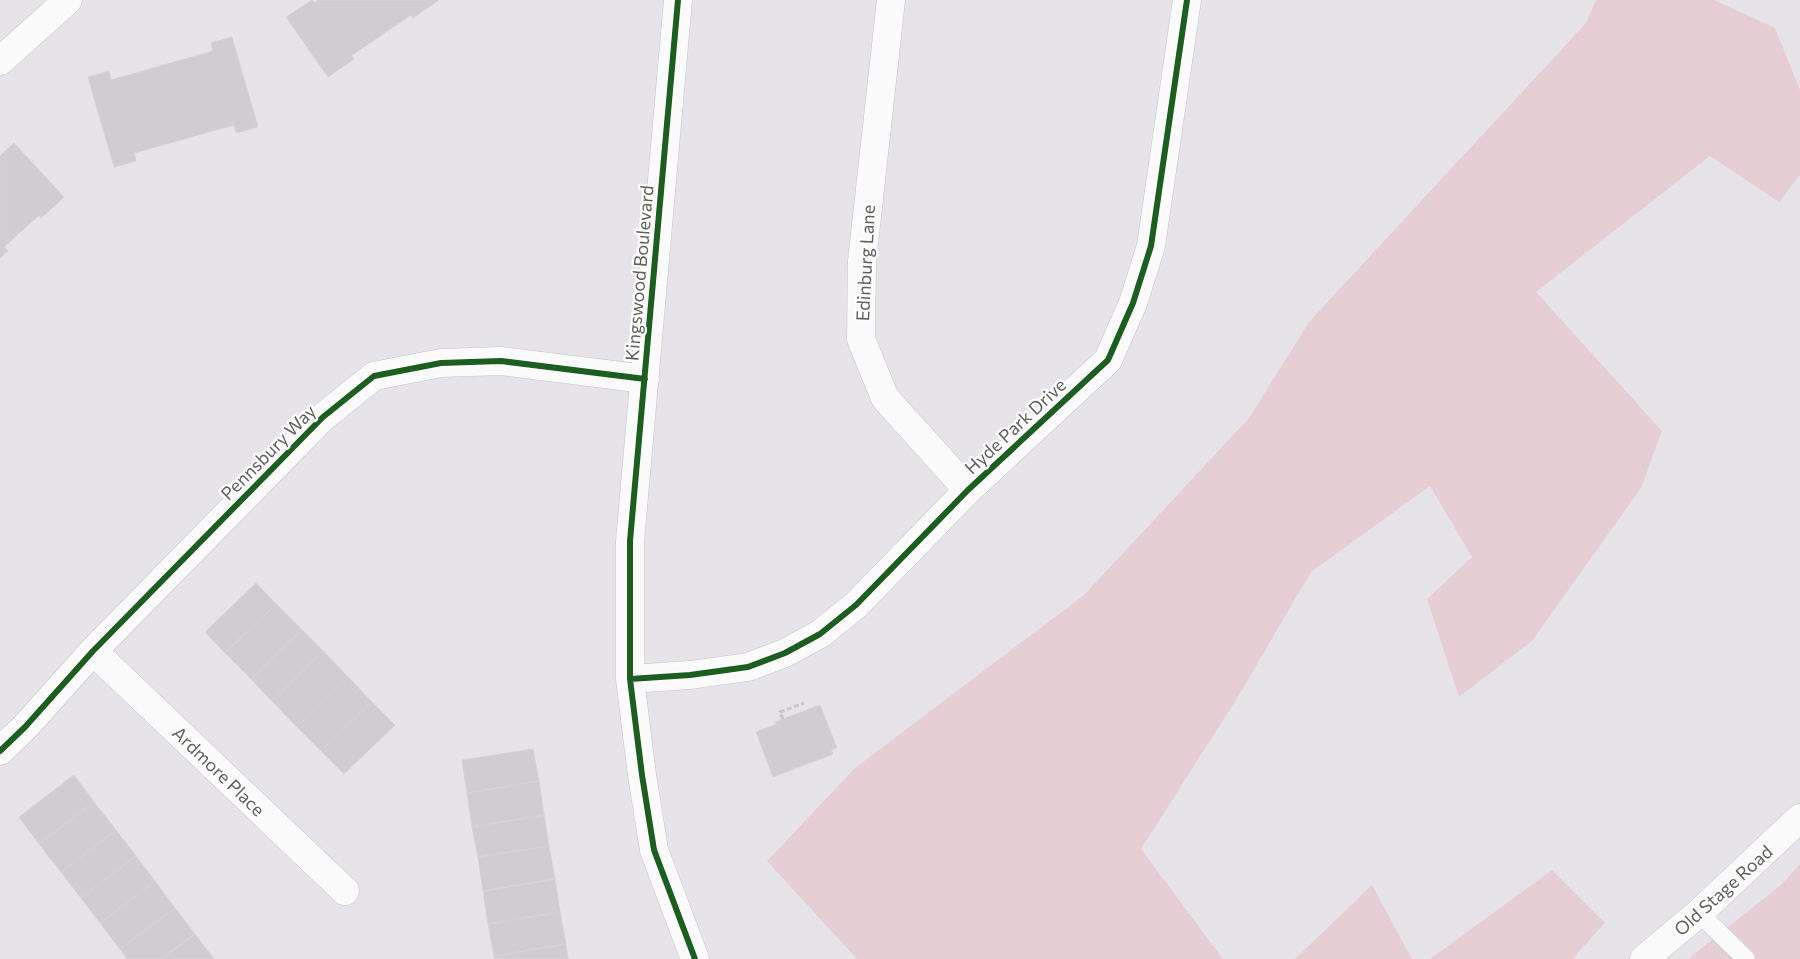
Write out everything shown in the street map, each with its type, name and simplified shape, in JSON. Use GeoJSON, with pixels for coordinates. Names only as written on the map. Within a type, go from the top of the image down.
{"type":"FeatureCollection","features":[{"type":"Feature","properties":{"kind":"street"},"geometry":{"type":"LineString","coordinates":[[0,61],[68,0]]}},
{"type":"Feature","properties":{"kind":"street","name":"Kingswood Boulevard"},"geometry":{"type":"LineString","coordinates":[[678,0],[630,541],[630,679],[654,850],[695,959]]}},
{"type":"Feature","properties":{"kind":"street","name":"Edinburg Lane"},"geometry":{"type":"LineString","coordinates":[[891,0],[862,261],[862,340],[885,398],[968,490]]}},
{"type":"Feature","properties":{"kind":"street","name":"Hyde Park Drive"},"geometry":{"type":"LineString","coordinates":[[630,679],[690,675],[748,667],[785,653],[820,634],[856,605],[968,490],[1108,360],[1133,303],[1151,246],[1187,0]]}},
{"type":"Feature","properties":{"kind":"street","name":"Pennsbury Way"},"geometry":{"type":"LineString","coordinates":[[0,751],[25,727],[93,651],[323,417],[374,376],[441,363],[500,361],[645,379]]}},
{"type":"Feature","properties":{"kind":"street","name":"Ardmore Place"},"geometry":{"type":"LineString","coordinates":[[93,651],[345,891]]}},
{"type":"Feature","properties":{"kind":"street","name":"Old Stage Road"},"geometry":{"type":"LineString","coordinates":[[1644,959],[1699,913],[1800,818]]}},
{"type":"Feature","properties":{"kind":"lane"},"geometry":{"type":"LineString","coordinates":[[1699,913],[1746,959]]}},
{"type":"Feature","properties":{"kind":"path"},"geometry":{"type":"LineString","coordinates":[[783,719],[780,712],[804,704]]}},
{"type":"Feature","properties":{"kind":"shaded area"},"geometry":{"type":"Polygon","coordinates":[[[1596,0],[1714,0],[1775,28],[1800,90],[1800,175],[1779,202],[1710,156],[1536,292],[1662,431],[1641,488],[1532,641],[1459,697],[1427,599],[1472,557],[1430,486],[1311,572],[1239,695],[1141,849],[1223,959],[857,959],[767,861],[855,768],[1084,595],[1249,418],[1309,322],[1586,23],[1596,0]]]}},
{"type":"Feature","properties":{"kind":"shaded area"},"geometry":{"type":"Polygon","coordinates":[[[1800,864],[1800,959],[1688,959],[1782,884],[1800,864]]]}},
{"type":"Feature","properties":{"kind":"shaded area"},"geometry":{"type":"Polygon","coordinates":[[[1552,870],[1605,923],[1572,959],[1430,959],[1552,870]]]}},
{"type":"Feature","properties":{"kind":"shaded area"},"geometry":{"type":"Polygon","coordinates":[[[1372,885],[1412,959],[1295,959],[1372,885]]]}},
{"type":"Feature","properties":{"kind":"building"},"geometry":{"type":"Polygon","coordinates":[[[312,0],[315,3],[318,0],[439,0],[413,18],[411,15],[352,55],[354,59],[328,77],[286,17],[312,0]]]}},
{"type":"Feature","properties":{"kind":"building"},"geometry":{"type":"Polygon","coordinates":[[[232,37],[258,127],[236,133],[234,125],[134,153],[136,161],[114,167],[88,77],[109,71],[111,80],[213,51],[211,43],[232,37]]]}},
{"type":"Feature","properties":{"kind":"building"},"geometry":{"type":"Polygon","coordinates":[[[14,143],[64,197],[41,218],[39,215],[4,247],[8,251],[0,258],[0,156],[14,143]]]}},
{"type":"Feature","properties":{"kind":"building"},"geometry":{"type":"Polygon","coordinates":[[[256,583],[276,604],[225,653],[205,632],[256,583]]]}},
{"type":"Feature","properties":{"kind":"building"},"geometry":{"type":"Polygon","coordinates":[[[276,604],[302,630],[251,679],[225,653],[276,604]]]}},
{"type":"Feature","properties":{"kind":"building"},"geometry":{"type":"Polygon","coordinates":[[[302,630],[323,651],[272,701],[251,679],[302,630]]]}},
{"type":"Feature","properties":{"kind":"building"},"geometry":{"type":"Polygon","coordinates":[[[323,651],[348,677],[297,727],[272,701],[323,651]]]}},
{"type":"Feature","properties":{"kind":"building"},"geometry":{"type":"Polygon","coordinates":[[[348,677],[372,702],[321,751],[297,727],[348,677]]]}},
{"type":"Feature","properties":{"kind":"building"},"geometry":{"type":"Polygon","coordinates":[[[372,702],[395,725],[344,774],[321,751],[372,702]]]}},
{"type":"Feature","properties":{"kind":"building"},"geometry":{"type":"Polygon","coordinates":[[[820,705],[837,748],[831,750],[833,754],[773,777],[756,732],[777,724],[775,722],[820,705]]]}},
{"type":"Feature","properties":{"kind":"building"},"geometry":{"type":"Polygon","coordinates":[[[533,749],[539,781],[467,793],[462,760],[533,749]]]}},
{"type":"Feature","properties":{"kind":"building"},"geometry":{"type":"Polygon","coordinates":[[[74,775],[94,802],[39,844],[19,817],[74,775]]]}},
{"type":"Feature","properties":{"kind":"building"},"geometry":{"type":"Polygon","coordinates":[[[539,781],[544,815],[472,827],[467,793],[539,781]]]}},
{"type":"Feature","properties":{"kind":"building"},"geometry":{"type":"Polygon","coordinates":[[[94,802],[116,830],[61,872],[39,844],[94,802]]]}},
{"type":"Feature","properties":{"kind":"building"},"geometry":{"type":"Polygon","coordinates":[[[544,815],[549,846],[478,857],[472,827],[544,815]]]}},
{"type":"Feature","properties":{"kind":"building"},"geometry":{"type":"Polygon","coordinates":[[[116,830],[136,856],[81,898],[61,872],[116,830]]]}},
{"type":"Feature","properties":{"kind":"building"},"geometry":{"type":"Polygon","coordinates":[[[549,846],[555,879],[483,891],[478,857],[549,846]]]}},
{"type":"Feature","properties":{"kind":"building"},"geometry":{"type":"Polygon","coordinates":[[[136,856],[155,881],[100,923],[81,898],[136,856]]]}},
{"type":"Feature","properties":{"kind":"building"},"geometry":{"type":"Polygon","coordinates":[[[555,879],[560,912],[488,924],[483,891],[555,879]]]}},
{"type":"Feature","properties":{"kind":"building"},"geometry":{"type":"Polygon","coordinates":[[[155,881],[175,908],[120,949],[100,923],[155,881]]]}},
{"type":"Feature","properties":{"kind":"building"},"geometry":{"type":"Polygon","coordinates":[[[175,908],[195,934],[161,959],[127,959],[120,949],[175,908]]]}},
{"type":"Feature","properties":{"kind":"building"},"geometry":{"type":"Polygon","coordinates":[[[560,912],[566,944],[494,956],[488,924],[560,912]]]}},
{"type":"Feature","properties":{"kind":"building"},"geometry":{"type":"Polygon","coordinates":[[[195,934],[214,959],[161,959],[195,934]]]}},
{"type":"Feature","properties":{"kind":"building"},"geometry":{"type":"Polygon","coordinates":[[[566,944],[568,959],[494,959],[494,956],[566,944]]]}},
{"type":"Feature","properties":{"kind":"cycle path"},"geometry":{"type":"LineString","coordinates":[[678,0],[630,541],[630,679],[654,850],[695,959]]}},
{"type":"Feature","properties":{"kind":"cycle path"},"geometry":{"type":"LineString","coordinates":[[630,679],[690,675],[748,667],[785,653],[820,634],[856,605],[968,490],[1108,360],[1133,303],[1151,246],[1187,0]]}},
{"type":"Feature","properties":{"kind":"cycle path"},"geometry":{"type":"LineString","coordinates":[[0,751],[25,727],[93,651],[323,417],[374,376],[441,363],[501,361],[645,379]]}}]}
